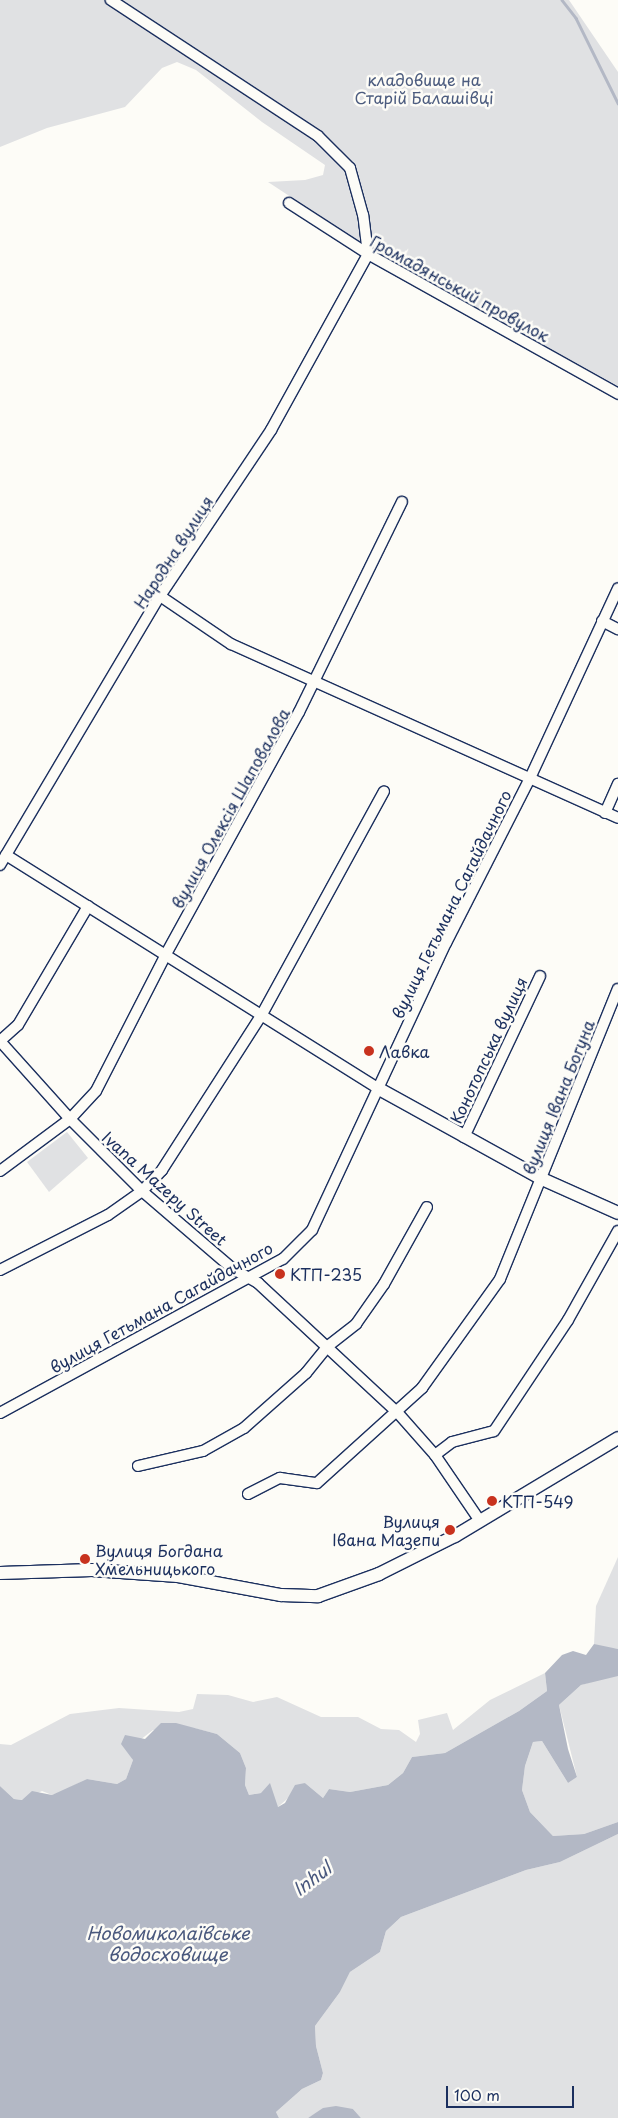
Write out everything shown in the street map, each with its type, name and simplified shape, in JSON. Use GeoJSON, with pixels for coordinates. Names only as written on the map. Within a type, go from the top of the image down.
{"type":"FeatureCollection","features":[{"type":"Feature","properties":{"kind":"street"},"geometry":{"type":"LineString","coordinates":[[111,0],[318,136],[350,168],[363,215],[368,254]]}},
{"type":"Feature","properties":{"kind":"street","name":"Громадянський провулок"},"geometry":{"type":"LineString","coordinates":[[289,203],[368,254],[618,394]]}},
{"type":"Feature","properties":{"kind":"street","name":"Народна вулиця"},"geometry":{"type":"LineString","coordinates":[[0,865],[160,596],[271,430],[368,254]]}},
{"type":"Feature","properties":{"kind":"street","name":"вулиця Олексія Шаповалова"},"geometry":{"type":"LineString","coordinates":[[0,1171],[70,1119],[96,1091],[166,954],[299,712],[312,680],[402,502]]}},
{"type":"Feature","properties":{"kind":"street","name":"вулиця Гетьмана Сагайдачного"},"geometry":{"type":"LineString","coordinates":[[0,1413],[283,1259],[312,1230],[446,943],[530,778],[618,588]]}},
{"type":"Feature","properties":{"kind":"street"},"geometry":{"type":"LineString","coordinates":[[160,596],[230,644],[618,818]]}},
{"type":"Feature","properties":{"kind":"street"},"geometry":{"type":"LineString","coordinates":[[602,621],[618,629]]}},
{"type":"Feature","properties":{"kind":"street"},"geometry":{"type":"LineString","coordinates":[[605,813],[618,784]]}},
{"type":"Feature","properties":{"kind":"street"},"geometry":{"type":"LineString","coordinates":[[0,1270],[108,1215],[142,1191],[162,1170],[260,1016],[384,791]]}},
{"type":"Feature","properties":{"kind":"street"},"geometry":{"type":"LineString","coordinates":[[6,855],[166,954],[260,1016],[378,1088],[542,1179],[618,1214]]}},
{"type":"Feature","properties":{"kind":"street"},"geometry":{"type":"LineString","coordinates":[[0,1041],[18,1025],[88,906]]}},
{"type":"Feature","properties":{"kind":"street","name":"Конотопська вулиця"},"geometry":{"type":"LineString","coordinates":[[464,1137],[540,976]]}},
{"type":"Feature","properties":{"kind":"street","name":"вулиця Івана Богуна"},"geometry":{"type":"LineString","coordinates":[[248,1494],[280,1478],[317,1483],[422,1388],[500,1279],[618,989]]}},
{"type":"Feature","properties":{"kind":"street","name":"Ivana Mazepy Street"},"geometry":{"type":"LineString","coordinates":[[0,1041],[70,1119],[142,1191],[232,1269],[258,1283],[397,1412],[435,1454],[480,1521]]}},
{"type":"Feature","properties":{"kind":"street"},"geometry":{"type":"LineString","coordinates":[[138,1466],[203,1451],[244,1428],[306,1373],[328,1346],[356,1324],[384,1284],[427,1207]]}},
{"type":"Feature","properties":{"kind":"street"},"geometry":{"type":"LineString","coordinates":[[435,1454],[452,1442],[494,1431],[568,1320],[618,1232]]}},
{"type":"Feature","properties":{"kind":"street"},"geometry":{"type":"LineString","coordinates":[[0,1573],[92,1570],[178,1576],[281,1595],[318,1596],[379,1574],[480,1521],[618,1438]]}},
{"type":"Feature","properties":{"kind":"green space","name":"кладовище на Старій Балашівці"},"geometry":{"type":"Polygon","coordinates":[[[0,0],[569,0],[618,72],[618,386],[376,253],[268,182],[305,180],[323,175],[325,165],[262,122],[196,70],[177,62],[162,68],[125,107],[47,128],[0,147],[0,0]]]}},
{"type":"Feature","properties":{"kind":"green space"},"geometry":{"type":"Polygon","coordinates":[[[67,1132],[88,1158],[49,1192],[27,1162],[67,1132]]]}},
{"type":"Feature","properties":{"kind":"green space"},"geometry":{"type":"Polygon","coordinates":[[[618,1557],[618,1649],[599,1647],[594,1644],[596,1606],[618,1557]]]}},
{"type":"Feature","properties":{"kind":"green space"},"geometry":{"type":"Polygon","coordinates":[[[545,1673],[547,1691],[519,1711],[445,1753],[412,1757],[403,1773],[388,1785],[350,1792],[329,1789],[323,1798],[305,1783],[278,1807],[261,1793],[249,1795],[245,1785],[246,1768],[240,1753],[217,1734],[194,1728],[153,1730],[140,1740],[131,1754],[133,1760],[126,1779],[117,1784],[87,1779],[52,1795],[42,1791],[23,1800],[14,1799],[0,1786],[0,1744],[11,1745],[70,1714],[119,1708],[179,1712],[193,1709],[197,1694],[228,1695],[253,1702],[277,1697],[321,1717],[358,1717],[381,1729],[399,1730],[416,1742],[420,1734],[418,1720],[447,1713],[453,1730],[490,1700],[545,1673]]]}},
{"type":"Feature","properties":{"kind":"green space"},"geometry":{"type":"Polygon","coordinates":[[[614,1675],[618,1676],[618,1822],[584,1834],[553,1836],[530,1812],[522,1790],[525,1766],[533,1742],[542,1741],[568,1783],[577,1777],[559,1705],[581,1685],[614,1675]]]}},
{"type":"Feature","properties":{"kind":"green space"},"geometry":{"type":"Polygon","coordinates":[[[618,1834],[618,2118],[361,2118],[353,2109],[315,2114],[308,2118],[279,2118],[276,2112],[302,2089],[321,2080],[323,2073],[316,2046],[315,2026],[340,1992],[350,1972],[380,1952],[386,1931],[401,1917],[526,1870],[560,1862],[618,1834]]]}},
{"type":"Feature","properties":{"kind":"water","name":"Новомиколаївське водосховище"},"geometry":{"type":"Polygon","coordinates":[[[594,1644],[618,1649],[618,1676],[581,1685],[559,1705],[568,1749],[577,1777],[568,1783],[542,1741],[533,1742],[525,1766],[522,1790],[530,1812],[553,1836],[584,1834],[618,1822],[618,1834],[560,1862],[526,1870],[401,1917],[386,1931],[380,1952],[350,1972],[340,1992],[315,2026],[316,2046],[323,2073],[321,2080],[302,2089],[276,2112],[279,2118],[0,2118],[0,1786],[14,1799],[22,1800],[32,1791],[52,1795],[87,1779],[117,1784],[126,1779],[133,1760],[121,1744],[125,1735],[145,1739],[161,1723],[176,1723],[217,1734],[240,1753],[246,1768],[245,1785],[249,1795],[261,1793],[270,1783],[278,1807],[285,1803],[295,1785],[305,1783],[323,1798],[329,1789],[350,1792],[388,1785],[403,1773],[412,1757],[445,1753],[519,1711],[547,1691],[545,1673],[562,1655],[573,1651],[586,1655],[594,1644]]]}},
{"type":"Feature","properties":{"kind":"water"},"geometry":{"type":"Polygon","coordinates":[[[336,2106],[353,2109],[361,2118],[308,2118],[323,2108],[336,2106]]]}},
{"type":"Feature","properties":{"kind":"waterway"},"geometry":{"type":"LineString","coordinates":[[562,0],[576,18],[618,103]]}},
{"type":"Feature","properties":{"kind":"place","name":"Лавка"},"geometry":{"type":"Point","coordinates":[369,1051]}},
{"type":"Feature","properties":{"kind":"place","name":"КТП-235"},"geometry":{"type":"Point","coordinates":[280,1274]}},
{"type":"Feature","properties":{"kind":"place","name":"КТП-549"},"geometry":{"type":"Point","coordinates":[492,1501]}},
{"type":"Feature","properties":{"kind":"place","name":"Вулиця Івана Мазепи"},"geometry":{"type":"Point","coordinates":[450,1530]}},
{"type":"Feature","properties":{"kind":"place","name":"Вулиця Богдана Хмельницького"},"geometry":{"type":"Point","coordinates":[85,1559]}},
{"type":"Feature","properties":{"kind":"water label","name":"Inhul"},"geometry":{"type":"Point","coordinates":[312,1879]}}]}
